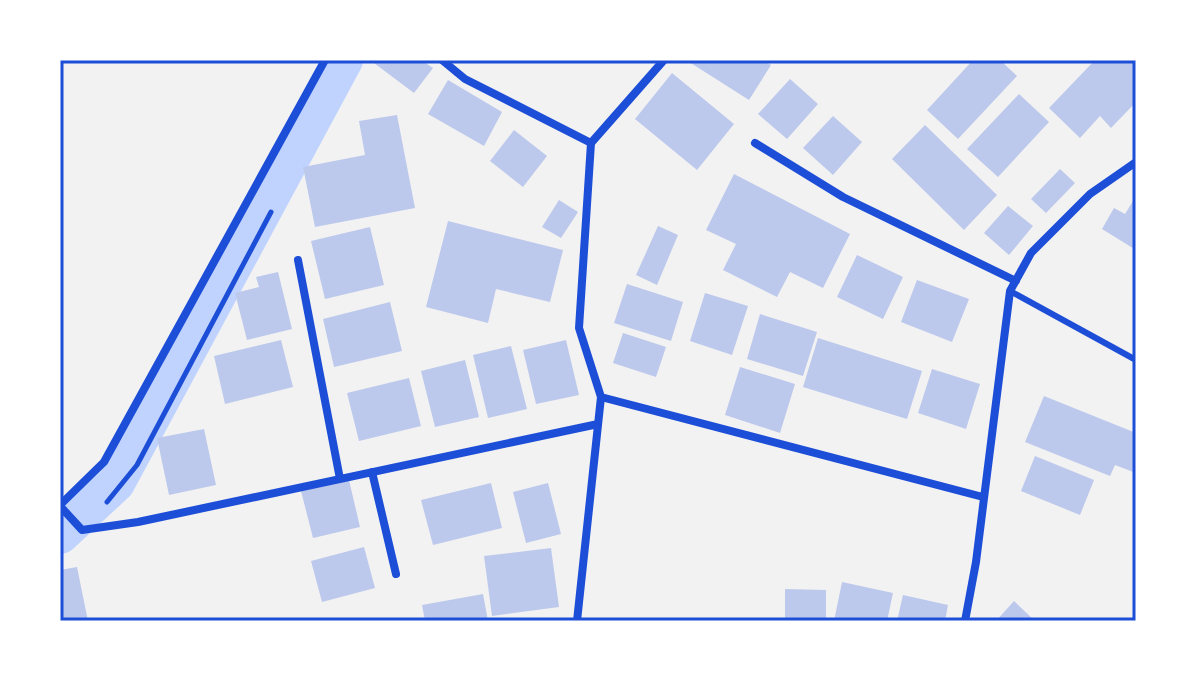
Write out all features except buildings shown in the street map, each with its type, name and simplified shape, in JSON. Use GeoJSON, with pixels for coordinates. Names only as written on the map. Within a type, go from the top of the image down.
{"type":"FeatureCollection","features":[{"type":"Feature","properties":{"kind":"street"},"geometry":{"type":"LineString","coordinates":[[325,60],[104,462],[60,505],[82,530],[138,522],[598,424]]}},
{"type":"Feature","properties":{"kind":"street"},"geometry":{"type":"LineString","coordinates":[[442,60],[465,79],[591,143]]}},
{"type":"Feature","properties":{"kind":"street"},"geometry":{"type":"LineString","coordinates":[[577,621],[601,397],[579,328],[591,143],[664,60]]}},
{"type":"Feature","properties":{"kind":"street"},"geometry":{"type":"LineString","coordinates":[[755,143],[843,197],[1016,281]]}},
{"type":"Feature","properties":{"kind":"street"},"geometry":{"type":"LineString","coordinates":[[965,621],[1010,291],[1031,253],[1090,194],[1136,162]]}},
{"type":"Feature","properties":{"kind":"street"},"geometry":{"type":"LineString","coordinates":[[298,260],[340,479]]}},
{"type":"Feature","properties":{"kind":"street"},"geometry":{"type":"LineString","coordinates":[[601,397],[983,497]]}},
{"type":"Feature","properties":{"kind":"street"},"geometry":{"type":"LineString","coordinates":[[372,472],[396,574]]}},
{"type":"Feature","properties":{"kind":"lane"},"geometry":{"type":"LineString","coordinates":[[1010,291],[1136,360]]}},
{"type":"Feature","properties":{"kind":"waterway"},"geometry":{"type":"LineString","coordinates":[[60,535],[116,483],[344,60]]}}]}
